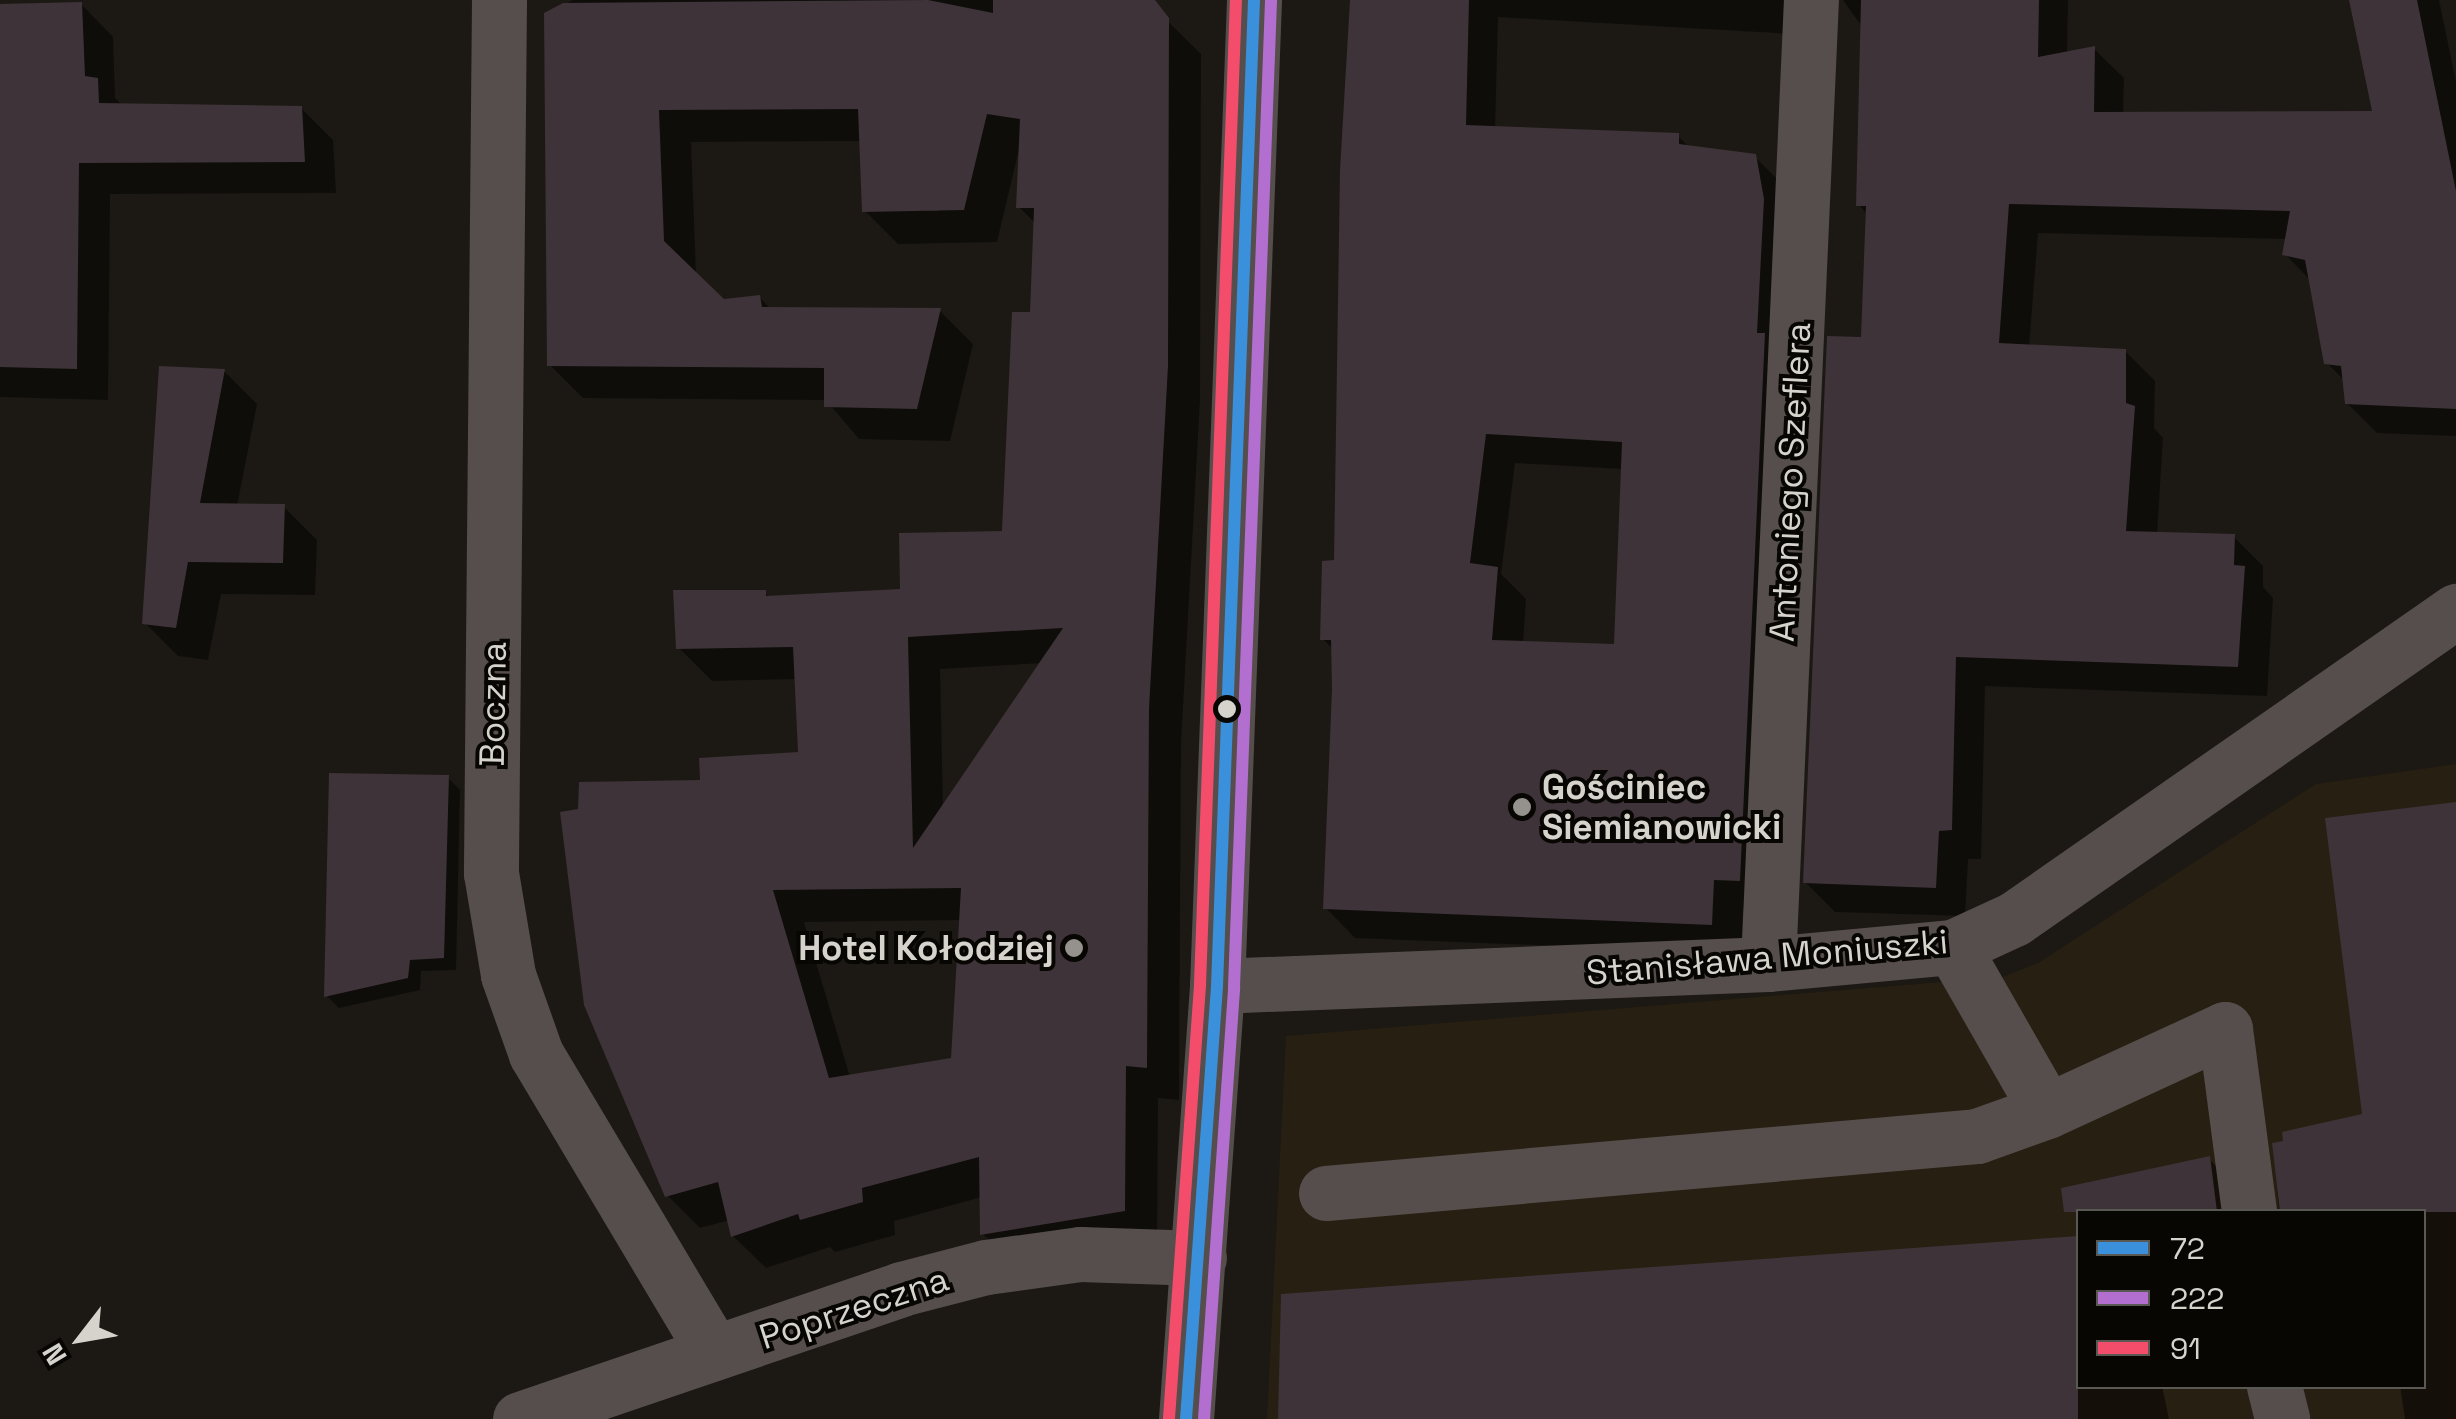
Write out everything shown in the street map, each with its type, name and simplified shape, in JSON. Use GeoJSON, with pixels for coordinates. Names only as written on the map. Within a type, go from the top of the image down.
{"type":"FeatureCollection","features":[{"type":"Feature","properties":{"kind":"street","name":"Boczna"},"geometry":{"type":"LineString","coordinates":[[499,0],[491,873],[508,975],[536,1054],[714,1352]]}},
{"type":"Feature","properties":{"kind":"street"},"geometry":{"type":"LineString","coordinates":[[1186,1419],[1217,986],[1254,0]]}},
{"type":"Feature","properties":{"kind":"street","name":"Antoniego Szeflera"},"geometry":{"type":"LineString","coordinates":[[1768,964],[1811,0]]}},
{"type":"Feature","properties":{"kind":"street","name":"Stanisława Moniuszki"},"geometry":{"type":"LineString","coordinates":[[1217,986],[1768,964],[1953,947],[2014,919],[2456,611]]}},
{"type":"Feature","properties":{"kind":"street"},"geometry":{"type":"LineString","coordinates":[[1953,947],[2047,1111]]}},
{"type":"Feature","properties":{"kind":"street"},"geometry":{"type":"LineString","coordinates":[[1326,1193],[1976,1136],[2047,1111],[2225,1029],[2249,1209]]}},
{"type":"Feature","properties":{"kind":"street","name":"Poprzeczna"},"geometry":{"type":"LineString","coordinates":[[520,1419],[714,1352],[986,1267],[1080,1254],[1198,1258]]}},
{"type":"Feature","properties":{"kind":"street"},"geometry":{"type":"LineString","coordinates":[[2275,1389],[2282,1419]]}},
{"type":"Feature","properties":{"kind":"shaded area"},"geometry":{"type":"Polygon","coordinates":[[[2456,764],[2456,1419],[1267,1419],[1286,1036],[2003,977],[2038,963],[2316,784],[2456,764]]]}},
{"type":"Feature","properties":{"kind":"building"},"geometry":{"type":"Polygon","coordinates":[[[928,0],[993,13],[993,0],[1155,0],[1169,18],[1168,366],[1149,709],[1147,1068],[1126,1066],[1125,1211],[980,1235],[979,1157],[862,1188],[863,1202],[800,1220],[798,1214],[731,1237],[718,1182],[665,1197],[584,1005],[560,812],[578,809],[579,782],[700,780],[699,758],[798,752],[793,647],[676,649],[673,590],[766,590],[766,596],[900,589],[899,533],[1002,531],[1012,312],[1030,312],[1034,208],[1016,208],[1020,119],[987,114],[964,210],[862,212],[858,109],[659,110],[664,241],[724,299],[760,295],[762,307],[941,308],[917,409],[824,407],[824,368],[547,366],[544,13],[563,3],[928,0]],[[1063,628],[908,637],[913,848],[1063,628]],[[961,888],[773,890],[829,1078],[951,1058],[961,888]]]}},
{"type":"Feature","properties":{"kind":"building"},"geometry":{"type":"Polygon","coordinates":[[[1350,0],[1469,0],[1466,125],[1679,133],[1679,144],[1756,154],[1764,199],[1757,333],[1765,333],[1740,881],[1714,880],[1712,925],[1323,909],[1332,689],[1331,640],[1320,640],[1322,561],[1334,560],[1340,170],[1350,0]],[[1486,434],[1470,563],[1498,567],[1492,640],[1614,644],[1622,442],[1486,434]]]}},
{"type":"Feature","properties":{"kind":"building"},"geometry":{"type":"Polygon","coordinates":[[[1861,0],[2039,0],[2038,57],[2095,46],[2094,112],[2372,111],[2349,0],[2417,0],[2456,191],[2456,409],[2345,404],[2341,366],[2324,364],[2305,260],[2282,255],[2290,211],[2009,204],[1999,343],[2126,349],[2126,403],[2135,406],[2126,531],[2235,534],[2234,565],[2245,566],[2238,667],[1956,657],[1952,830],[1939,831],[1936,888],[1803,883],[1827,336],[1861,337],[1866,206],[1856,206],[1861,0]]]}},
{"type":"Feature","properties":{"kind":"building"},"geometry":{"type":"Polygon","coordinates":[[[82,2],[85,76],[98,78],[99,103],[302,106],[305,162],[79,163],[77,369],[0,367],[0,4],[82,2]]]}},
{"type":"Feature","properties":{"kind":"building"},"geometry":{"type":"Polygon","coordinates":[[[159,366],[225,369],[200,503],[285,504],[283,563],[188,562],[176,628],[142,624],[159,366]]]}},
{"type":"Feature","properties":{"kind":"building"},"geometry":{"type":"Polygon","coordinates":[[[329,773],[449,775],[444,958],[410,960],[408,978],[324,997],[329,773]]]}},
{"type":"Feature","properties":{"kind":"building"},"geometry":{"type":"Polygon","coordinates":[[[2456,802],[2456,1212],[2280,1209],[2272,1143],[2283,1141],[2282,1132],[2362,1114],[2325,818],[2456,802]]]}},
{"type":"Feature","properties":{"kind":"building"},"geometry":{"type":"Polygon","coordinates":[[[2210,1156],[2217,1209],[2064,1212],[2061,1188],[2210,1156]]]}},
{"type":"Feature","properties":{"kind":"building"},"geometry":{"type":"Polygon","coordinates":[[[2076,1236],[2078,1419],[1278,1419],[1281,1294],[2076,1236]]]}},
{"type":"Feature","properties":{"kind":"transit line","name":"91"},"geometry":{"type":"LineString","coordinates":[[1169,1418],[1200,985],[1236,0]]}},
{"type":"Feature","properties":{"kind":"transit line","name":"72"},"geometry":{"type":"LineString","coordinates":[[1186,1419],[1217,986],[1254,0]]}},
{"type":"Feature","properties":{"kind":"transit line","name":"222"},"geometry":{"type":"LineString","coordinates":[[1204,1419],[1234,987],[1271,1]]}},
{"type":"Feature","properties":{"kind":"place","name":"Gościniec Siemianowicki"},"geometry":{"type":"Point","coordinates":[1522,807]}},
{"type":"Feature","properties":{"kind":"place","name":"Hotel Kołodziej"},"geometry":{"type":"Point","coordinates":[1074,948]}}]}
